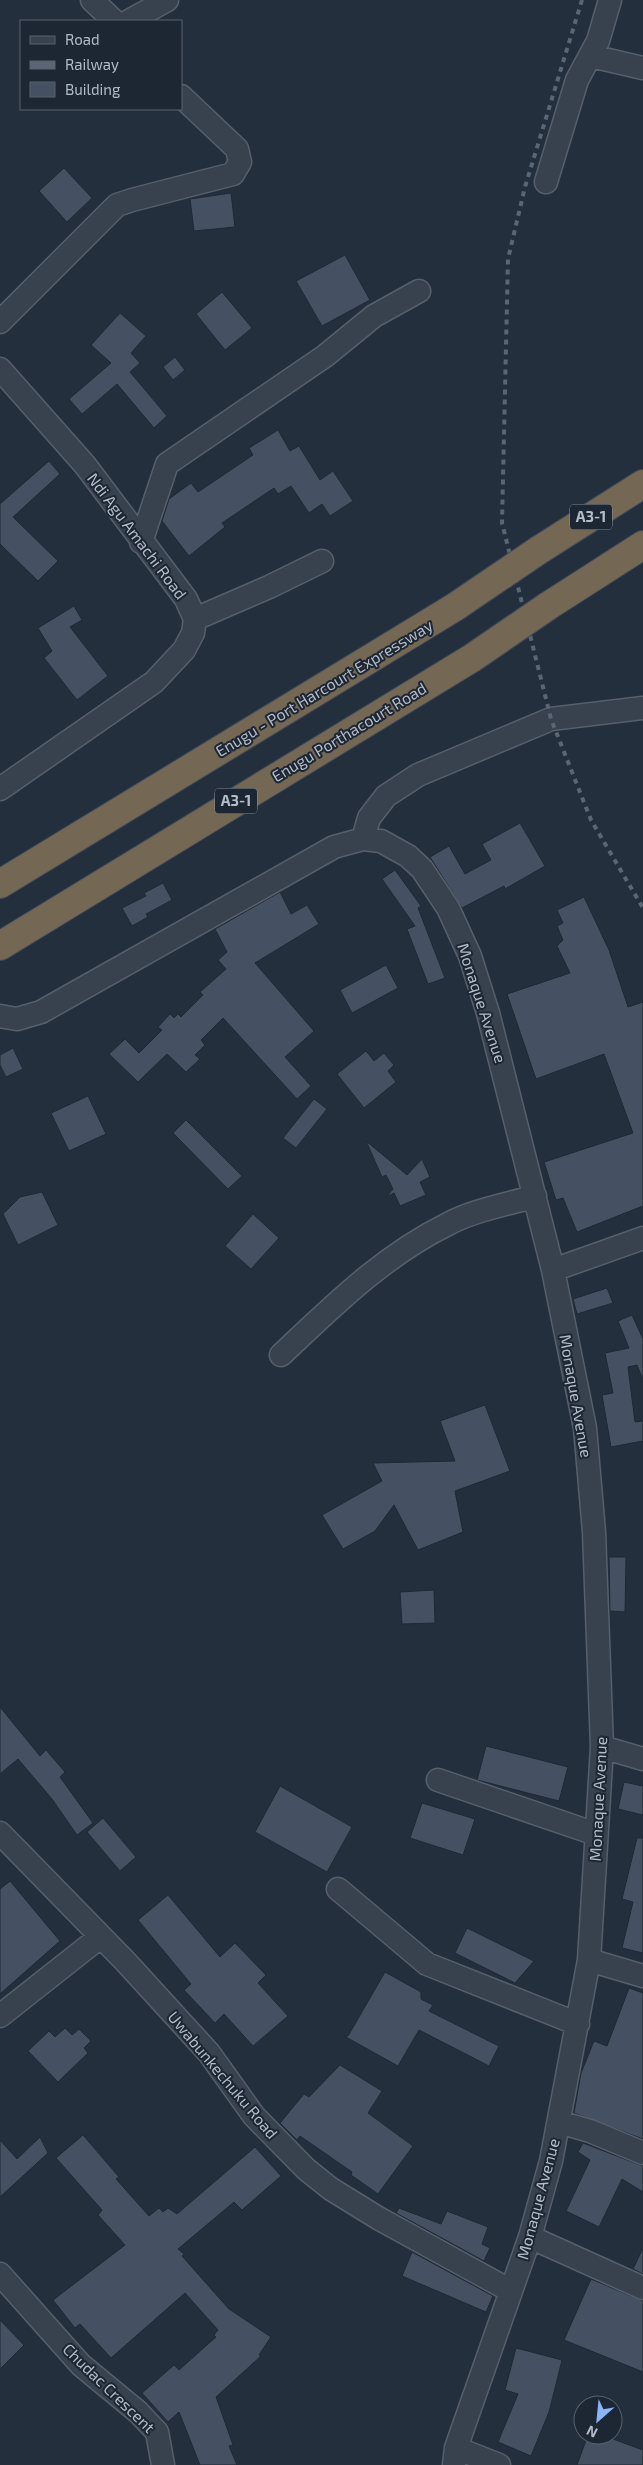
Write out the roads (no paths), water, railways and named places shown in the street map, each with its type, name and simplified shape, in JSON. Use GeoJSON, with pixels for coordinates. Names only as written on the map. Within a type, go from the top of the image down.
{"type":"FeatureCollection","features":[{"type":"Feature","properties":{"kind":"highway","name":"Enugu - Port Harcourt Expressway"},"geometry":{"type":"LineString","coordinates":[[0,884],[455,607],[539,550],[643,484]]}},
{"type":"Feature","properties":{"kind":"highway","name":"Enugu Porthacourt Road"},"geometry":{"type":"LineString","coordinates":[[0,946],[472,658],[643,545]]}},
{"type":"Feature","properties":{"kind":"street"},"geometry":{"type":"LineString","coordinates":[[92,0],[113,20]]}},
{"type":"Feature","properties":{"kind":"street"},"geometry":{"type":"LineString","coordinates":[[131,20],[167,0]]}},
{"type":"Feature","properties":{"kind":"street"},"geometry":{"type":"LineString","coordinates":[[546,182],[578,80],[591,56],[610,0]]}},
{"type":"Feature","properties":{"kind":"street"},"geometry":{"type":"LineString","coordinates":[[591,56],[643,68]]}},
{"type":"Feature","properties":{"kind":"street"},"geometry":{"type":"LineString","coordinates":[[0,322],[117,206],[233,174],[240,162],[237,149],[182,97]]}},
{"type":"Feature","properties":{"kind":"street"},"geometry":{"type":"LineString","coordinates":[[141,542],[167,464],[325,356],[374,316],[419,291]]}},
{"type":"Feature","properties":{"kind":"street","name":"Ndi Agu Amachi Road"},"geometry":{"type":"LineString","coordinates":[[0,369],[85,466],[186,599],[195,619],[193,633],[184,650],[154,682],[0,789]]}},
{"type":"Feature","properties":{"kind":"street"},"geometry":{"type":"LineString","coordinates":[[195,619],[269,587],[322,561]]}},
{"type":"Feature","properties":{"kind":"street"},"geometry":{"type":"LineString","coordinates":[[363,839],[369,818],[386,796],[418,775],[551,719],[643,708]]}},
{"type":"Feature","properties":{"kind":"street","name":"Monaque Avenue"},"geometry":{"type":"LineString","coordinates":[[0,1016],[17,1019],[41,1012],[334,847],[363,839],[381,841],[408,856],[422,869],[448,908],[470,956],[488,1013],[553,1270],[585,1428],[594,1532],[602,1747],[589,1960],[559,2122],[530,2237],[455,2457]]}},
{"type":"Feature","properties":{"kind":"street"},"geometry":{"type":"LineString","coordinates":[[281,1355],[330,1308],[391,1256],[448,1224],[535,1196]]}},
{"type":"Feature","properties":{"kind":"street"},"geometry":{"type":"LineString","coordinates":[[553,1270],[643,1238]]}},
{"type":"Feature","properties":{"kind":"street"},"geometry":{"type":"LineString","coordinates":[[602,1747],[643,1759]]}},
{"type":"Feature","properties":{"kind":"street"},"geometry":{"type":"LineString","coordinates":[[438,1780],[596,1834]]}},
{"type":"Feature","properties":{"kind":"street","name":"Uwabunkechuku Road"},"geometry":{"type":"LineString","coordinates":[[0,1833],[209,2053],[254,2116],[306,2169],[330,2189],[378,2218],[511,2291]]}},
{"type":"Feature","properties":{"kind":"street"},"geometry":{"type":"LineString","coordinates":[[338,1889],[427,1964],[578,2024]]}},
{"type":"Feature","properties":{"kind":"street"},"geometry":{"type":"LineString","coordinates":[[0,2016],[100,1937]]}},
{"type":"Feature","properties":{"kind":"street"},"geometry":{"type":"LineString","coordinates":[[589,1960],[643,1976]]}},
{"type":"Feature","properties":{"kind":"street"},"geometry":{"type":"LineString","coordinates":[[559,2122],[590,2131],[643,2154]]}},
{"type":"Feature","properties":{"kind":"street"},"geometry":{"type":"LineString","coordinates":[[530,2237],[643,2288]]}},
{"type":"Feature","properties":{"kind":"street","name":"Chudac Crescent"},"geometry":{"type":"LineString","coordinates":[[0,2274],[82,2364],[138,2412],[157,2432],[163,2465]]}},
{"type":"Feature","properties":{"kind":"street"},"geometry":{"type":"LineString","coordinates":[[455,2457],[499,2465]]}},
{"type":"Feature","properties":{"kind":"railway"},"geometry":{"type":"LineString","coordinates":[[582,0],[525,187],[508,259],[502,523],[551,719],[591,820],[643,908]]}}]}
